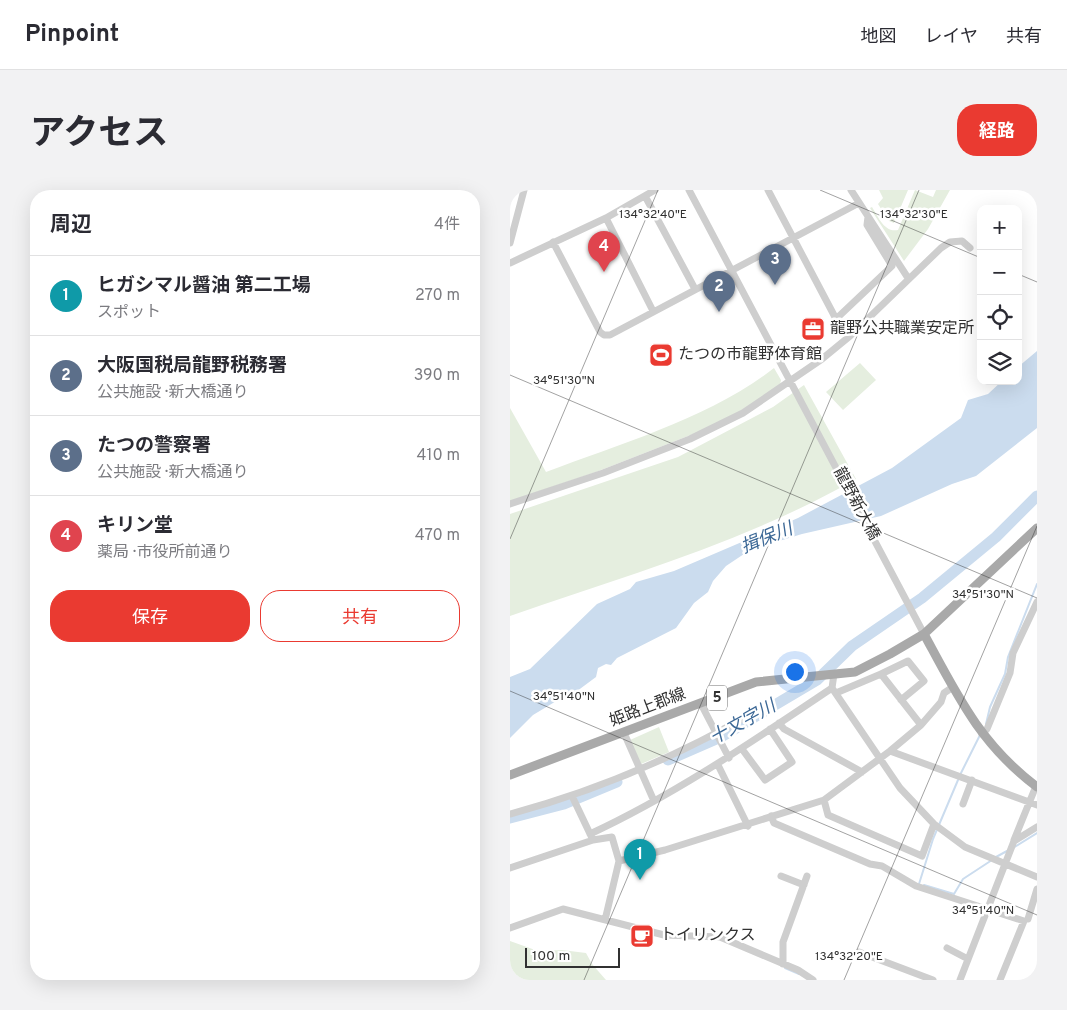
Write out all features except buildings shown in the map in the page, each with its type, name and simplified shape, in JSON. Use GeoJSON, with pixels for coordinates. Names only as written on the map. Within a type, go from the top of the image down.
{"type":"FeatureCollection","features":[{"type":"Feature","properties":{"kind":"main road","name":"姫路上郡線"},"geometry":{"type":"LineString","coordinates":[[510,776],[756,682],[855,672],[924,634],[1037,528]]}},
{"type":"Feature","properties":{"kind":"main road"},"geometry":{"type":"LineString","coordinates":[[924,634],[953,687],[982,734],[1016,772],[1036,787]]}},
{"type":"Feature","properties":{"kind":"street"},"geometry":{"type":"LineString","coordinates":[[510,243],[524,190]]}},
{"type":"Feature","properties":{"kind":"street"},"geometry":{"type":"LineString","coordinates":[[510,263],[606,218],[654,190]]}},
{"type":"Feature","properties":{"kind":"street","name":"龍野新大橋"},"geometry":{"type":"LineString","coordinates":[[689,190],[924,634]]}},
{"type":"Feature","properties":{"kind":"street"},"geometry":{"type":"LineString","coordinates":[[768,190],[836,319],[892,266],[868,225],[868,216]]}},
{"type":"Feature","properties":{"kind":"street"},"geometry":{"type":"LineString","coordinates":[[851,190],[908,278]]}},
{"type":"Feature","properties":{"kind":"street"},"geometry":{"type":"LineString","coordinates":[[645,196],[695,290]]}},
{"type":"Feature","properties":{"kind":"street"},"geometry":{"type":"LineString","coordinates":[[553,242],[600,332],[604,335],[610,334],[695,290],[859,203]]}},
{"type":"Feature","properties":{"kind":"street"},"geometry":{"type":"LineString","coordinates":[[606,218],[653,311]]}},
{"type":"Feature","properties":{"kind":"street"},"geometry":{"type":"LineString","coordinates":[[510,504],[603,473],[690,438],[743,413],[822,359],[850,336],[941,248],[950,242],[962,241],[970,248]]}},
{"type":"Feature","properties":{"kind":"street"},"geometry":{"type":"LineString","coordinates":[[982,734],[987,729],[1010,673],[1013,653],[1037,602]]}},
{"type":"Feature","properties":{"kind":"street"},"geometry":{"type":"LineString","coordinates":[[1029,616],[1037,619]]}},
{"type":"Feature","properties":{"kind":"street"},"geometry":{"type":"LineString","coordinates":[[510,868],[591,837],[718,765],[779,723],[834,691],[881,674],[908,661],[924,680],[901,700]]}},
{"type":"Feature","properties":{"kind":"street"},"geometry":{"type":"LineString","coordinates":[[834,674],[834,691],[879,759],[912,803],[934,824],[966,847],[1037,877]]}},
{"type":"Feature","properties":{"kind":"street"},"geometry":{"type":"LineString","coordinates":[[881,674],[921,724]]}},
{"type":"Feature","properties":{"kind":"street"},"geometry":{"type":"LineString","coordinates":[[619,861],[748,826],[771,816],[824,800],[890,751],[921,724],[941,702],[944,693],[953,687]]}},
{"type":"Feature","properties":{"kind":"street"},"geometry":{"type":"LineString","coordinates":[[701,704],[729,758]]}},
{"type":"Feature","properties":{"kind":"street"},"geometry":{"type":"LineString","coordinates":[[510,814],[572,796],[641,772],[717,738],[756,711]]}},
{"type":"Feature","properties":{"kind":"street"},"geometry":{"type":"LineString","coordinates":[[779,723],[784,729],[862,772]]}},
{"type":"Feature","properties":{"kind":"street"},"geometry":{"type":"LineString","coordinates":[[742,749],[765,780],[792,762],[770,729]]}},
{"type":"Feature","properties":{"kind":"street"},"geometry":{"type":"LineString","coordinates":[[624,733],[654,801]]}},
{"type":"Feature","properties":{"kind":"street"},"geometry":{"type":"LineString","coordinates":[[890,751],[1037,804]]}},
{"type":"Feature","properties":{"kind":"street"},"geometry":{"type":"LineString","coordinates":[[718,765],[748,826]]}},
{"type":"Feature","properties":{"kind":"street"},"geometry":{"type":"LineString","coordinates":[[963,804],[972,780]]}},
{"type":"Feature","properties":{"kind":"street"},"geometry":{"type":"LineString","coordinates":[[960,980],[1004,864],[1036,787]]}},
{"type":"Feature","properties":{"kind":"street"},"geometry":{"type":"LineString","coordinates":[[572,796],[591,837]]}},
{"type":"Feature","properties":{"kind":"street"},"geometry":{"type":"LineString","coordinates":[[824,800],[828,815],[922,856],[934,824]]}},
{"type":"Feature","properties":{"kind":"street"},"geometry":{"type":"LineString","coordinates":[[771,816],[774,824],[870,864],[882,866],[916,886],[1024,921],[1000,980]]}},
{"type":"Feature","properties":{"kind":"street"},"geometry":{"type":"LineString","coordinates":[[1014,840],[1037,827]]}},
{"type":"Feature","properties":{"kind":"street"},"geometry":{"type":"LineString","coordinates":[[591,837],[612,837],[619,861],[605,920]]}},
{"type":"Feature","properties":{"kind":"street"},"geometry":{"type":"LineString","coordinates":[[781,876],[804,885]]}},
{"type":"Feature","properties":{"kind":"street"},"geometry":{"type":"LineString","coordinates":[[783,964],[783,942],[807,876]]}},
{"type":"Feature","properties":{"kind":"street"},"geometry":{"type":"LineString","coordinates":[[1028,919],[1037,889]]}},
{"type":"Feature","properties":{"kind":"street"},"geometry":{"type":"LineString","coordinates":[[510,928],[563,909],[664,935],[720,937],[798,970],[813,980]]}},
{"type":"Feature","properties":{"kind":"street"},"geometry":{"type":"LineString","coordinates":[[947,948],[968,959]]}},
{"type":"Feature","properties":{"kind":"street"},"geometry":{"type":"LineString","coordinates":[[859,952],[933,980]]}},
{"type":"Feature","properties":{"kind":"green space"},"geometry":{"type":"Polygon","coordinates":[[[879,190],[908,190],[894,223],[889,221],[878,204],[883,198],[879,190]]]}},
{"type":"Feature","properties":{"kind":"green space"},"geometry":{"type":"Polygon","coordinates":[[[915,190],[933,197],[936,190],[950,190],[928,229],[904,261],[870,208],[872,207],[885,226],[889,229],[898,230],[915,190]]]}},
{"type":"Feature","properties":{"kind":"green space"},"geometry":{"type":"Polygon","coordinates":[[[860,363],[876,380],[843,410],[826,392],[860,363]]]}},
{"type":"Feature","properties":{"kind":"green space"},"geometry":{"type":"Polygon","coordinates":[[[774,368],[781,380],[780,385],[736,414],[706,429],[596,472],[510,501],[510,408],[546,472],[635,440],[694,415],[749,386],[774,368]]]}},
{"type":"Feature","properties":{"kind":"green space"},"geometry":{"type":"Polygon","coordinates":[[[804,385],[856,479],[773,521],[730,539],[510,616],[510,514],[678,457],[773,407],[804,385]]]}},
{"type":"Feature","properties":{"kind":"green space"},"geometry":{"type":"Polygon","coordinates":[[[659,727],[669,752],[641,764],[630,740],[659,727]]]}},
{"type":"Feature","properties":{"kind":"green space"},"geometry":{"type":"Polygon","coordinates":[[[510,941],[538,951],[562,950],[586,953],[592,964],[606,980],[510,980],[510,941]]]}},
{"type":"Feature","properties":{"kind":"water","name":"揖保川"},"geometry":{"type":"Polygon","coordinates":[[[1037,351],[1037,428],[976,476],[952,484],[881,516],[802,534],[750,550],[726,566],[713,581],[708,592],[694,603],[676,628],[617,658],[611,665],[606,664],[598,668],[596,677],[565,700],[558,700],[533,715],[510,738],[510,677],[530,669],[597,604],[630,589],[636,582],[674,571],[798,518],[892,468],[961,418],[968,400],[988,394],[998,385],[1022,385],[1022,364],[1037,351]]]}},
{"type":"Feature","properties":{"kind":"waterway","name":"十文字川"},"geometry":{"type":"LineString","coordinates":[[668,760],[721,737],[817,680],[852,646],[922,598],[996,537],[1037,496]]}},
{"type":"Feature","properties":{"kind":"waterway"},"geometry":{"type":"LineString","coordinates":[[986,724],[990,707],[1005,674],[1008,657],[1037,584]]}},
{"type":"Feature","properties":{"kind":"waterway"},"geometry":{"type":"LineString","coordinates":[[960,775],[980,735]]}},
{"type":"Feature","properties":{"kind":"waterway"},"geometry":{"type":"LineString","coordinates":[[919,884],[933,839],[958,780]]}},
{"type":"Feature","properties":{"kind":"waterway","name":"十文字川"},"geometry":{"type":"LineString","coordinates":[[510,818],[564,804],[617,782]]}},
{"type":"Feature","properties":{"kind":"waterway"},"geometry":{"type":"LineString","coordinates":[[1013,848],[1037,833]]}},
{"type":"Feature","properties":{"kind":"waterway"},"geometry":{"type":"LineString","coordinates":[[996,857],[1007,851]]}},
{"type":"Feature","properties":{"kind":"waterway"},"geometry":{"type":"LineString","coordinates":[[924,885],[954,894],[963,879],[992,860]]}},
{"type":"Feature","properties":{"kind":"waterway"},"geometry":{"type":"LineString","coordinates":[[785,968],[799,974]]}},
{"type":"Feature","properties":{"kind":"place","name":"キリン堂"},"geometry":{"type":"Point","coordinates":[604,272]}},
{"type":"Feature","properties":{"kind":"place","name":"たつの警察署"},"geometry":{"type":"Point","coordinates":[775,285]}},
{"type":"Feature","properties":{"kind":"place","name":"大阪国税局龍野税務署"},"geometry":{"type":"Point","coordinates":[719,312]}},
{"type":"Feature","properties":{"kind":"place","name":"龍野公共職業安定所"},"geometry":{"type":"Point","coordinates":[813,329]}},
{"type":"Feature","properties":{"kind":"place","name":"たつの市龍野体育館"},"geometry":{"type":"Point","coordinates":[661,355]}},
{"type":"Feature","properties":{"kind":"place","name":"ヒガシマル醤油 第二工場"},"geometry":{"type":"Point","coordinates":[640,880]}},
{"type":"Feature","properties":{"kind":"place","name":"トイリンクス"},"geometry":{"type":"Point","coordinates":[642,936]}}]}
